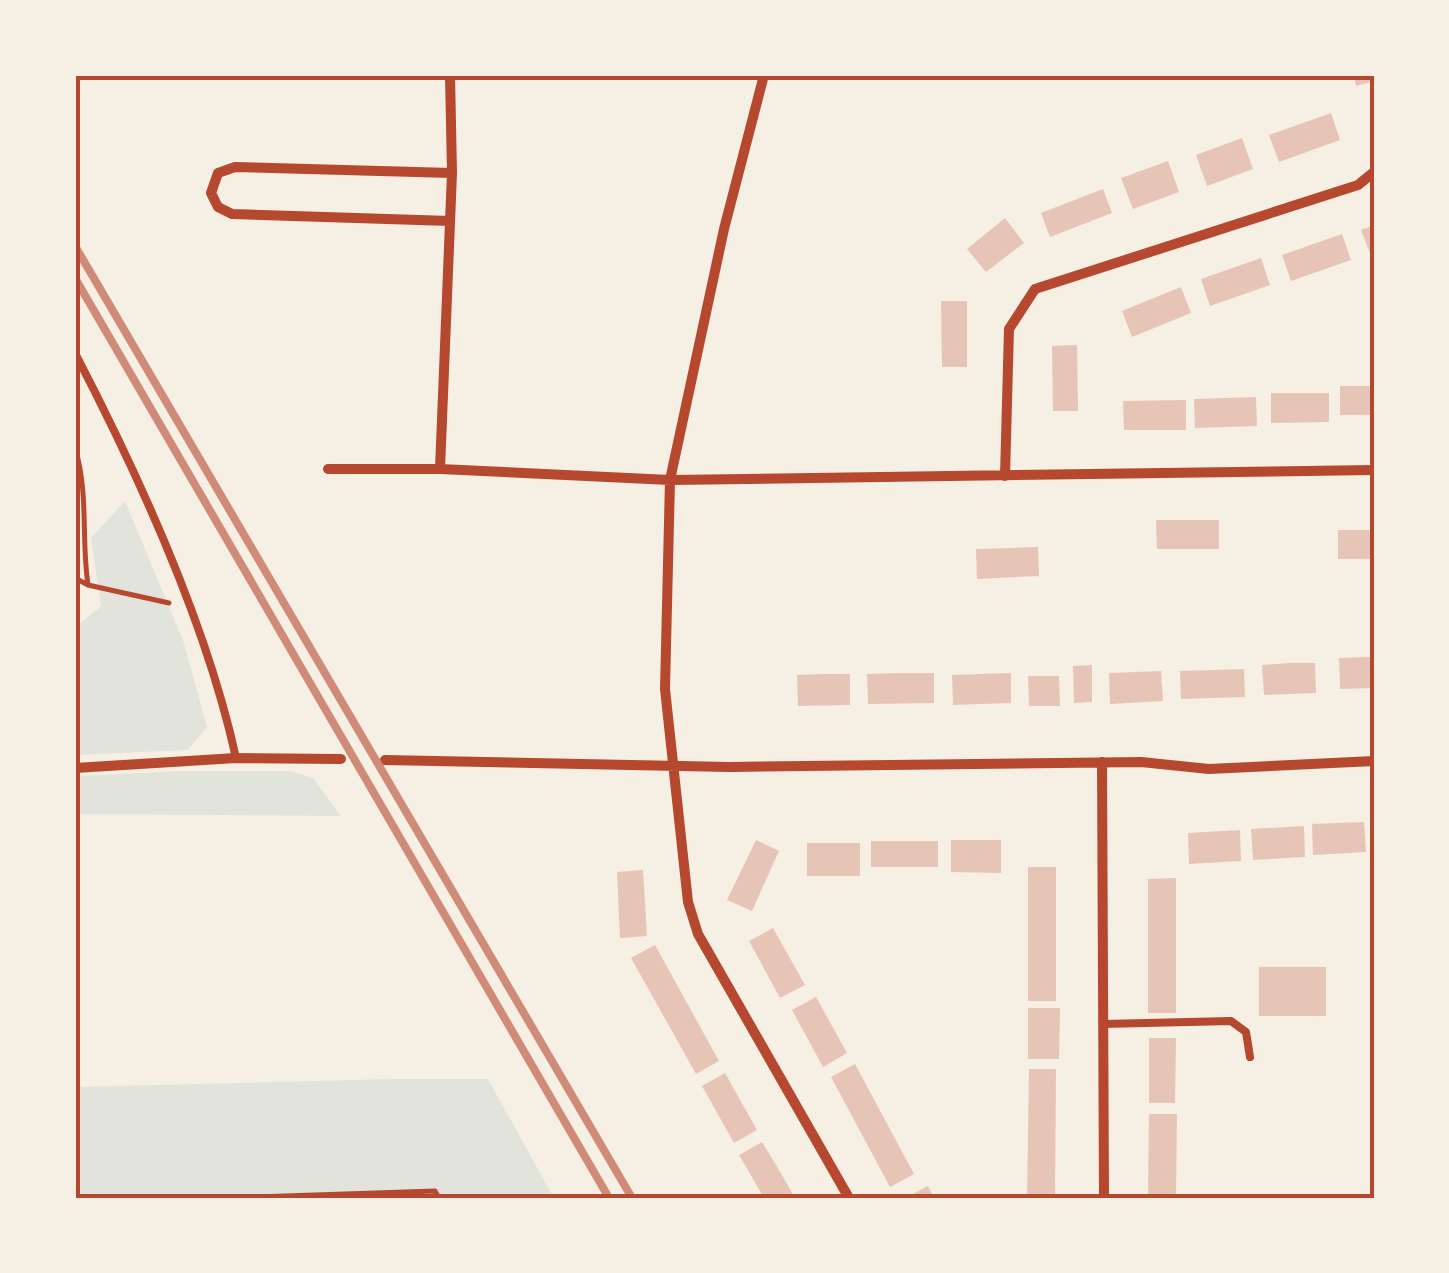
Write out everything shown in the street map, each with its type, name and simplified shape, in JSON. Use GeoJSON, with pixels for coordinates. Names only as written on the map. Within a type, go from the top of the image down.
{"type":"FeatureCollection","features":[{"type":"Feature","properties":{"kind":"street"},"geometry":{"type":"LineString","coordinates":[[440,469],[452,172],[450,75]]}},
{"type":"Feature","properties":{"kind":"street"},"geometry":{"type":"LineString","coordinates":[[764,75],[724,229],[670,480],[665,689],[688,902],[698,934],[849,1198]]}},
{"type":"Feature","properties":{"kind":"street"},"geometry":{"type":"LineString","coordinates":[[450,221],[232,214],[218,207],[210,193],[218,174],[235,166],[452,172]]}},
{"type":"Feature","properties":{"kind":"street"},"geometry":{"type":"LineString","coordinates":[[1005,476],[1009,329],[1035,289],[1358,185],[1374,172]]}},
{"type":"Feature","properties":{"kind":"street"},"geometry":{"type":"LineString","coordinates":[[328,469],[440,469],[670,480],[1374,470]]}},
{"type":"Feature","properties":{"kind":"street"},"geometry":{"type":"LineString","coordinates":[[75,768],[236,758],[341,759]]}},
{"type":"Feature","properties":{"kind":"street"},"geometry":{"type":"LineString","coordinates":[[385,760],[803,767],[1102,762],[1209,769],[1374,760]]}},
{"type":"Feature","properties":{"kind":"street"},"geometry":{"type":"LineString","coordinates":[[1102,762],[1104,1198]]}},
{"type":"Feature","properties":{"kind":"lane"},"geometry":{"type":"LineString","coordinates":[[75,353],[143,490],[226,713],[236,758]]}},
{"type":"Feature","properties":{"kind":"lane"},"geometry":{"type":"LineString","coordinates":[[1103,1024],[1231,1021],[1246,1032],[1250,1057]]}},
{"type":"Feature","properties":{"kind":"path"},"geometry":{"type":"LineString","coordinates":[[75,448],[86,488],[82,540],[88,585]]}},
{"type":"Feature","properties":{"kind":"path"},"geometry":{"type":"LineString","coordinates":[[75,578],[88,585],[187,607]]}},
{"type":"Feature","properties":{"kind":"path"},"geometry":{"type":"LineString","coordinates":[[220,1198],[435,1191],[439,1198]]}},
{"type":"Feature","properties":{"kind":"shaded area"},"geometry":{"type":"Polygon","coordinates":[[[125,501],[184,643],[207,727],[188,750],[75,755],[75,628],[101,606],[91,538],[125,501]]]}},
{"type":"Feature","properties":{"kind":"shaded area"},"geometry":{"type":"Polygon","coordinates":[[[291,771],[313,778],[341,816],[75,814],[75,776],[291,771]]]}},
{"type":"Feature","properties":{"kind":"shaded area"},"geometry":{"type":"Polygon","coordinates":[[[488,1079],[554,1198],[75,1198],[75,1087],[488,1079]]]}},
{"type":"Feature","properties":{"kind":"building"},"geometry":{"type":"Polygon","coordinates":[[[1354,75],[1374,75],[1374,81],[1356,86],[1354,75]]]}},
{"type":"Feature","properties":{"kind":"building"},"geometry":{"type":"Polygon","coordinates":[[[1331,113],[1340,140],[1279,162],[1269,135],[1331,113]]]}},
{"type":"Feature","properties":{"kind":"building"},"geometry":{"type":"Polygon","coordinates":[[[1242,138],[1253,169],[1207,186],[1196,155],[1242,138]]]}},
{"type":"Feature","properties":{"kind":"building"},"geometry":{"type":"Polygon","coordinates":[[[1168,161],[1179,192],[1133,209],[1121,178],[1168,161]]]}},
{"type":"Feature","properties":{"kind":"building"},"geometry":{"type":"Polygon","coordinates":[[[1103,189],[1112,213],[1050,237],[1041,213],[1103,189]]]}},
{"type":"Feature","properties":{"kind":"building"},"geometry":{"type":"Polygon","coordinates":[[[1005,218],[1024,243],[986,272],[967,249],[1005,218]]]}},
{"type":"Feature","properties":{"kind":"building"},"geometry":{"type":"Polygon","coordinates":[[[1374,225],[1374,254],[1371,256],[1361,230],[1374,225]]]}},
{"type":"Feature","properties":{"kind":"building"},"geometry":{"type":"Polygon","coordinates":[[[1342,234],[1351,260],[1291,281],[1282,255],[1342,234]]]}},
{"type":"Feature","properties":{"kind":"building"},"geometry":{"type":"Polygon","coordinates":[[[1261,258],[1270,285],[1210,306],[1201,279],[1261,258]]]}},
{"type":"Feature","properties":{"kind":"building"},"geometry":{"type":"Polygon","coordinates":[[[1181,287],[1191,313],[1132,337],[1122,311],[1181,287]]]}},
{"type":"Feature","properties":{"kind":"building"},"geometry":{"type":"Polygon","coordinates":[[[941,301],[967,301],[967,367],[942,367],[941,301]]]}},
{"type":"Feature","properties":{"kind":"building"},"geometry":{"type":"Polygon","coordinates":[[[1077,345],[1078,411],[1053,411],[1052,346],[1077,345]]]}},
{"type":"Feature","properties":{"kind":"building"},"geometry":{"type":"Polygon","coordinates":[[[1340,386],[1374,386],[1374,415],[1340,415],[1340,386]]]}},
{"type":"Feature","properties":{"kind":"building"},"geometry":{"type":"Polygon","coordinates":[[[1271,393],[1329,393],[1329,422],[1271,423],[1271,393]]]}},
{"type":"Feature","properties":{"kind":"building"},"geometry":{"type":"Polygon","coordinates":[[[1256,397],[1257,426],[1195,428],[1194,399],[1256,397]]]}},
{"type":"Feature","properties":{"kind":"building"},"geometry":{"type":"Polygon","coordinates":[[[1186,400],[1186,430],[1124,430],[1123,401],[1186,400]]]}},
{"type":"Feature","properties":{"kind":"building"},"geometry":{"type":"Polygon","coordinates":[[[1156,520],[1219,520],[1219,549],[1157,549],[1156,520]]]}},
{"type":"Feature","properties":{"kind":"building"},"geometry":{"type":"Polygon","coordinates":[[[1338,530],[1374,530],[1374,559],[1338,559],[1338,530]]]}},
{"type":"Feature","properties":{"kind":"building"},"geometry":{"type":"Polygon","coordinates":[[[1038,547],[1039,576],[977,579],[976,549],[1038,547]]]}},
{"type":"Feature","properties":{"kind":"building"},"geometry":{"type":"Polygon","coordinates":[[[1374,657],[1374,688],[1340,689],[1339,658],[1374,657]]]}},
{"type":"Feature","properties":{"kind":"building"},"geometry":{"type":"Polygon","coordinates":[[[1315,663],[1316,693],[1264,695],[1262,665],[1315,663]]]}},
{"type":"Feature","properties":{"kind":"building"},"geometry":{"type":"Polygon","coordinates":[[[1092,665],[1092,702],[1074,703],[1073,666],[1092,665]]]}},
{"type":"Feature","properties":{"kind":"building"},"geometry":{"type":"Polygon","coordinates":[[[1244,669],[1245,697],[1181,699],[1180,671],[1244,669]]]}},
{"type":"Feature","properties":{"kind":"building"},"geometry":{"type":"Polygon","coordinates":[[[1161,671],[1163,701],[1110,704],[1109,673],[1161,671]]]}},
{"type":"Feature","properties":{"kind":"building"},"geometry":{"type":"Polygon","coordinates":[[[934,673],[934,703],[868,704],[867,674],[934,673]]]}},
{"type":"Feature","properties":{"kind":"building"},"geometry":{"type":"Polygon","coordinates":[[[1011,673],[1011,703],[953,705],[952,675],[1011,673]]]}},
{"type":"Feature","properties":{"kind":"building"},"geometry":{"type":"Polygon","coordinates":[[[850,674],[850,705],[798,706],[797,675],[850,674]]]}},
{"type":"Feature","properties":{"kind":"building"},"geometry":{"type":"Polygon","coordinates":[[[1028,676],[1059,676],[1060,706],[1029,706],[1028,676]]]}},
{"type":"Feature","properties":{"kind":"building"},"geometry":{"type":"Polygon","coordinates":[[[1364,822],[1366,852],[1313,855],[1312,824],[1364,822]]]}},
{"type":"Feature","properties":{"kind":"building"},"geometry":{"type":"Polygon","coordinates":[[[1304,826],[1305,857],[1253,860],[1251,829],[1304,826]]]}},
{"type":"Feature","properties":{"kind":"building"},"geometry":{"type":"Polygon","coordinates":[[[1240,830],[1241,861],[1189,864],[1188,833],[1240,830]]]}},
{"type":"Feature","properties":{"kind":"building"},"geometry":{"type":"Polygon","coordinates":[[[756,840],[779,851],[752,911],[727,900],[756,840]]]}},
{"type":"Feature","properties":{"kind":"building"},"geometry":{"type":"Polygon","coordinates":[[[951,840],[1001,840],[1001,873],[951,872],[951,840]]]}},
{"type":"Feature","properties":{"kind":"building"},"geometry":{"type":"Polygon","coordinates":[[[871,841],[938,841],[938,867],[871,867],[871,841]]]}},
{"type":"Feature","properties":{"kind":"building"},"geometry":{"type":"Polygon","coordinates":[[[807,843],[860,843],[860,876],[807,876],[807,843]]]}},
{"type":"Feature","properties":{"kind":"building"},"geometry":{"type":"Polygon","coordinates":[[[1028,867],[1056,867],[1056,1001],[1028,1001],[1028,867]]]}},
{"type":"Feature","properties":{"kind":"building"},"geometry":{"type":"Polygon","coordinates":[[[643,870],[647,936],[620,938],[617,872],[643,870]]]}},
{"type":"Feature","properties":{"kind":"building"},"geometry":{"type":"Polygon","coordinates":[[[1176,878],[1176,1013],[1148,1013],[1148,879],[1176,878]]]}},
{"type":"Feature","properties":{"kind":"building"},"geometry":{"type":"Polygon","coordinates":[[[773,928],[805,985],[780,998],[749,941],[773,928]]]}},
{"type":"Feature","properties":{"kind":"building"},"geometry":{"type":"Polygon","coordinates":[[[655,945],[719,1061],[696,1074],[631,958],[655,945]]]}},
{"type":"Feature","properties":{"kind":"building"},"geometry":{"type":"Polygon","coordinates":[[[1259,967],[1326,967],[1326,1016],[1259,1016],[1259,967]]]}},
{"type":"Feature","properties":{"kind":"building"},"geometry":{"type":"Polygon","coordinates":[[[816,997],[847,1053],[823,1067],[792,1010],[816,997]]]}},
{"type":"Feature","properties":{"kind":"building"},"geometry":{"type":"Polygon","coordinates":[[[1028,1008],[1060,1008],[1059,1059],[1028,1059],[1028,1008]]]}},
{"type":"Feature","properties":{"kind":"building"},"geometry":{"type":"Polygon","coordinates":[[[1149,1038],[1176,1038],[1175,1103],[1149,1103],[1149,1038]]]}},
{"type":"Feature","properties":{"kind":"building"},"geometry":{"type":"Polygon","coordinates":[[[855,1064],[914,1174],[890,1187],[831,1077],[855,1064]]]}},
{"type":"Feature","properties":{"kind":"building"},"geometry":{"type":"Polygon","coordinates":[[[1029,1069],[1056,1069],[1055,1198],[1027,1198],[1029,1069]]]}},
{"type":"Feature","properties":{"kind":"building"},"geometry":{"type":"Polygon","coordinates":[[[725,1073],[757,1130],[734,1143],[702,1086],[725,1073]]]}},
{"type":"Feature","properties":{"kind":"building"},"geometry":{"type":"Polygon","coordinates":[[[1149,1114],[1177,1114],[1176,1198],[1148,1198],[1149,1114]]]}},
{"type":"Feature","properties":{"kind":"building"},"geometry":{"type":"Polygon","coordinates":[[[762,1142],[795,1198],[764,1198],[739,1155],[762,1142]]]}},
{"type":"Feature","properties":{"kind":"building"},"geometry":{"type":"Polygon","coordinates":[[[928,1186],[934,1198],[905,1198],[928,1186]]]}},
{"type":"Feature","properties":{"kind":"railway"},"geometry":{"type":"LineString","coordinates":[[75,246],[632,1198]]}},
{"type":"Feature","properties":{"kind":"railway"},"geometry":{"type":"LineString","coordinates":[[75,278],[609,1198]]}}]}
